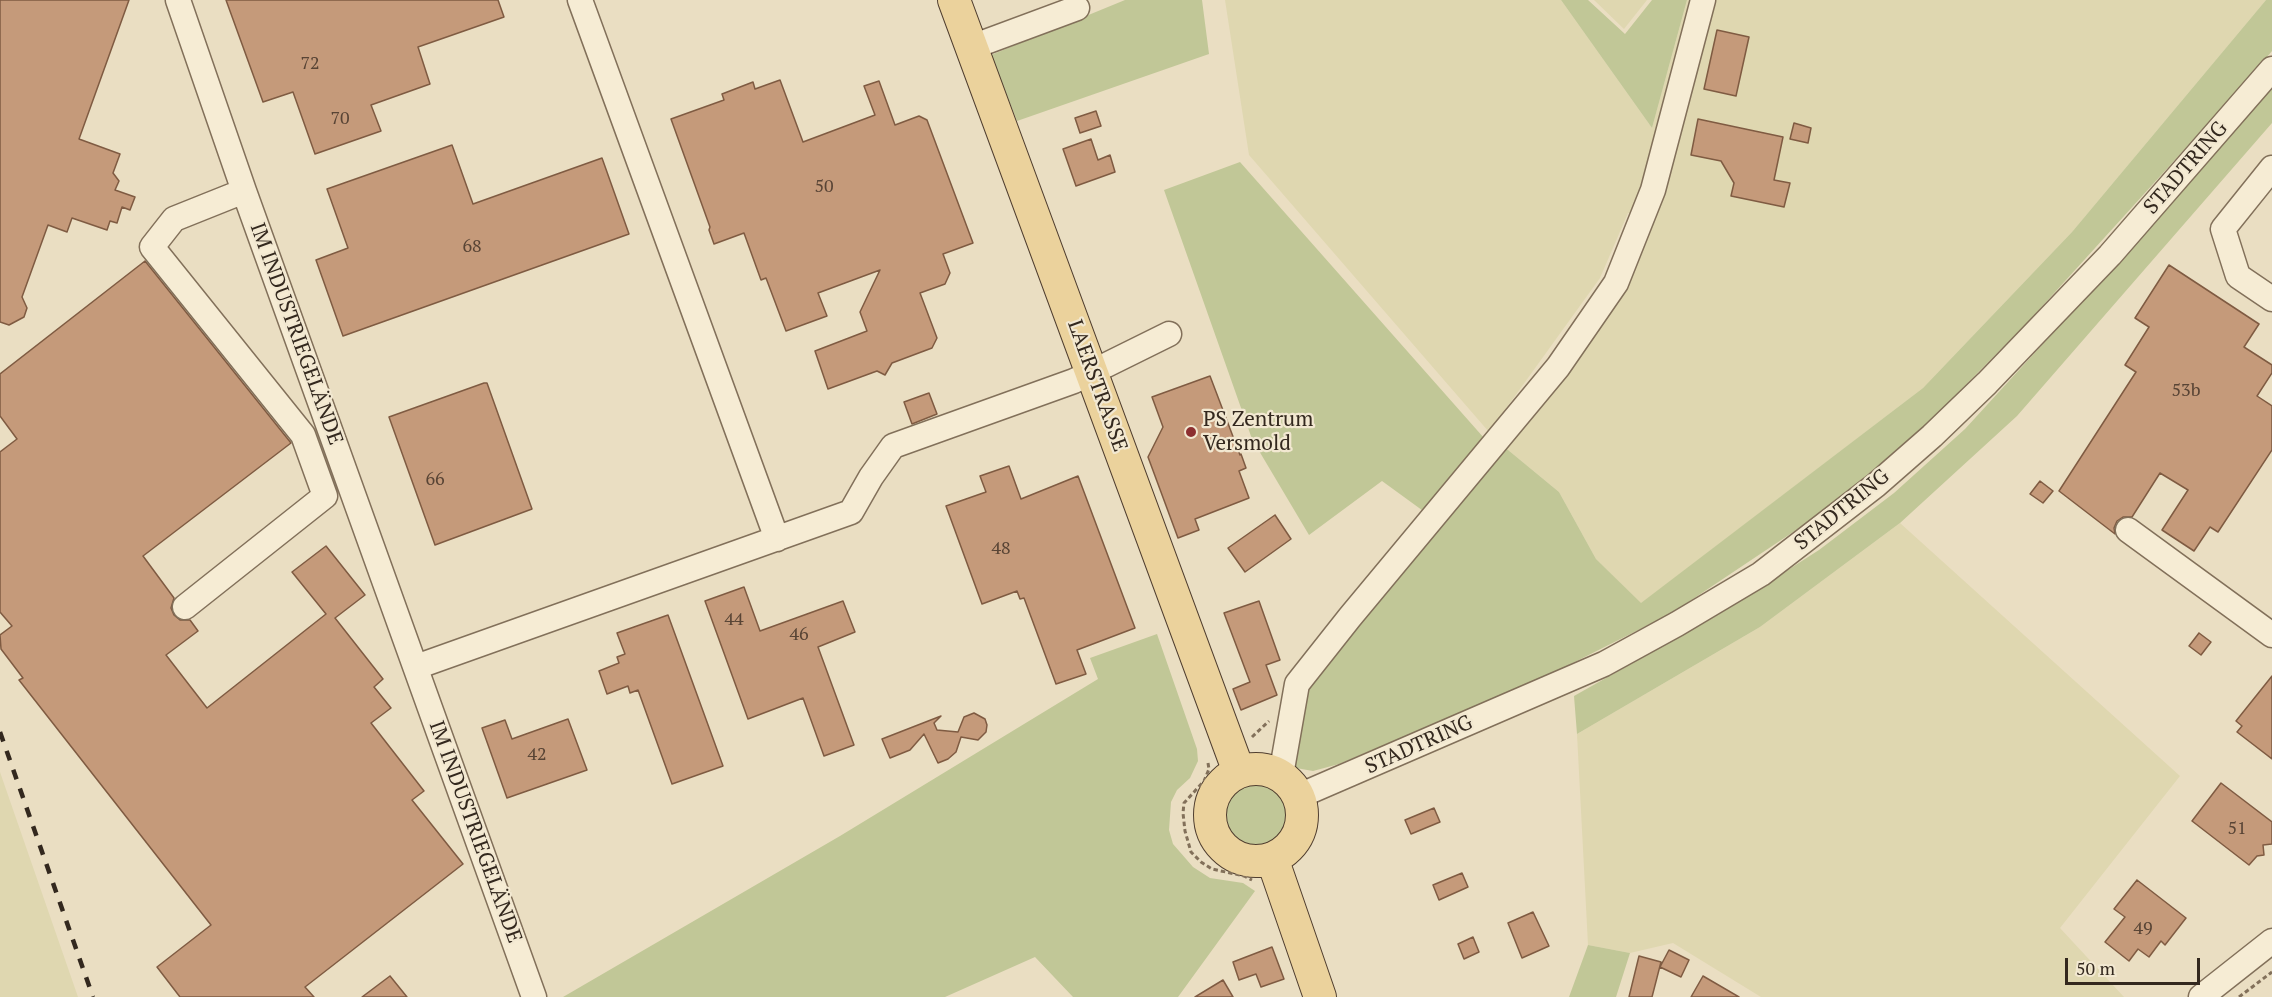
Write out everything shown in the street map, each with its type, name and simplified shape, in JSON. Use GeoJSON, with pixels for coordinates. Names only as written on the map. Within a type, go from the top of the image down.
{"type":"FeatureCollection","features":[{"type":"Feature","properties":{"kind":"main road","name":"LAERSTRASSE"},"geometry":{"type":"LineString","coordinates":[[954,0],[1234,759]]}},
{"type":"Feature","properties":{"kind":"main road"},"geometry":{"type":"LineString","coordinates":[[1234,759],[1261,769],[1290,786],[1302,818],[1299,834],[1288,849],[1272,858],[1259,861],[1234,855],[1223,846],[1211,824],[1211,808],[1216,793],[1226,780],[1234,759]]}},
{"type":"Feature","properties":{"kind":"main road"},"geometry":{"type":"LineString","coordinates":[[1272,858],[1320,997]]}},
{"type":"Feature","properties":{"kind":"street","name":"IM INDUSTRIEGELÄNDE"},"geometry":{"type":"LineString","coordinates":[[178,0],[244,191],[534,997]]}},
{"type":"Feature","properties":{"kind":"street"},"geometry":{"type":"LineString","coordinates":[[580,0],[777,539]]}},
{"type":"Feature","properties":{"kind":"street"},"geometry":{"type":"LineString","coordinates":[[1290,786],[1297,684],[1350,617],[1558,368],[1616,283],[1653,190],[1703,0]]}},
{"type":"Feature","properties":{"kind":"street"},"geometry":{"type":"LineString","coordinates":[[972,47],[1077,8]]}},
{"type":"Feature","properties":{"kind":"street","name":"STADTRING"},"geometry":{"type":"LineString","coordinates":[[1290,786],[1604,664],[1761,574],[1876,485],[1932,436],[1987,383],[2110,255],[2272,69]]}},
{"type":"Feature","properties":{"kind":"street"},"geometry":{"type":"LineString","coordinates":[[2272,168],[2223,229],[2238,276],[2272,299]]}},
{"type":"Feature","properties":{"kind":"street"},"geometry":{"type":"LineString","coordinates":[[184,607],[325,496],[303,435],[152,247],[174,219],[244,191]]}},
{"type":"Feature","properties":{"kind":"street"},"geometry":{"type":"LineString","coordinates":[[416,667],[851,513],[871,477],[893,446],[1093,373],[1169,334]]}},
{"type":"Feature","properties":{"kind":"street"},"geometry":{"type":"LineString","coordinates":[[2128,530],[2272,635]]}},
{"type":"Feature","properties":{"kind":"street"},"geometry":{"type":"LineString","coordinates":[[2201,997],[2272,942]]}},
{"type":"Feature","properties":{"kind":"path"},"geometry":{"type":"LineString","coordinates":[[1234,759],[1249,739],[1264,728],[1270,719]]}},
{"type":"Feature","properties":{"kind":"path"},"geometry":{"type":"LineString","coordinates":[[2240,997],[2272,972]]}},
{"type":"Feature","properties":{"kind":"shaded area"},"geometry":{"type":"Polygon","coordinates":[[[1225,0],[1561,0],[1652,128],[1687,0],[2266,0],[2072,232],[1923,388],[1641,604],[1596,559],[1559,492],[1502,445],[1610,313],[1634,270],[1650,218],[1628,213],[1600,278],[1489,432],[1249,155],[1225,0]]]}},
{"type":"Feature","properties":{"kind":"shaded area"},"geometry":{"type":"Polygon","coordinates":[[[1594,0],[1647,0],[1624,29],[1594,0]]]}},
{"type":"Feature","properties":{"kind":"shaded area"},"geometry":{"type":"Polygon","coordinates":[[[1900,523],[2180,776],[2060,928],[2124,997],[1761,997],[1673,943],[1630,953],[1588,945],[1577,734],[1760,627],[1900,523]]]}},
{"type":"Feature","properties":{"kind":"shaded area"},"geometry":{"type":"Polygon","coordinates":[[[0,772],[78,997],[0,997],[0,772]]]}},
{"type":"Feature","properties":{"kind":"green space"},"geometry":{"type":"Polygon","coordinates":[[[1125,0],[1202,0],[1209,54],[1017,121],[991,55],[1125,0]]]}},
{"type":"Feature","properties":{"kind":"green space"},"geometry":{"type":"Polygon","coordinates":[[[1561,0],[1588,0],[1625,34],[1652,0],[1687,0],[1652,128],[1561,0]]]}},
{"type":"Feature","properties":{"kind":"green space"},"geometry":{"type":"Polygon","coordinates":[[[2266,0],[2272,0],[2272,51],[2251,76],[2027,323],[1927,424],[1826,510],[1672,613],[1543,678],[1339,764],[1313,771],[1296,768],[1294,755],[1308,685],[1502,445],[1559,492],[1596,559],[1641,603],[1923,388],[2072,232],[2266,0]]]}},
{"type":"Feature","properties":{"kind":"green space"},"geometry":{"type":"Polygon","coordinates":[[[2272,83],[2272,123],[2017,416],[1900,523],[1760,627],[1577,734],[1574,696],[1716,616],[1819,550],[1894,493],[1965,429],[2095,287],[2272,83]]]}},
{"type":"Feature","properties":{"kind":"green space"},"geometry":{"type":"Polygon","coordinates":[[[1240,162],[1484,438],[1426,513],[1382,481],[1309,535],[1252,439],[1164,190],[1240,162]]]}},
{"type":"Feature","properties":{"kind":"green space"},"geometry":{"type":"Polygon","coordinates":[[[1157,634],[1197,749],[1198,761],[1190,778],[1177,790],[1171,802],[1169,830],[1173,844],[1193,867],[1210,878],[1243,883],[1255,891],[1178,997],[1073,997],[1035,957],[945,997],[563,997],[840,836],[1098,679],[1090,658],[1157,634]]]}},
{"type":"Feature","properties":{"kind":"green space"},"geometry":{"type":"Polygon","coordinates":[[[1255,778],[1269,781],[1282,789],[1290,802],[1293,816],[1290,830],[1282,843],[1269,851],[1255,854],[1241,851],[1228,843],[1220,830],[1217,816],[1220,802],[1228,789],[1241,781],[1255,778]]]}},
{"type":"Feature","properties":{"kind":"green space"},"geometry":{"type":"Polygon","coordinates":[[[1588,945],[1630,953],[1616,997],[1569,997],[1588,945]]]}},
{"type":"Feature","properties":{"kind":"building"},"geometry":{"type":"Polygon","coordinates":[[[0,0],[129,0],[79,139],[120,154],[113,173],[119,181],[115,190],[135,197],[130,210],[122,207],[117,223],[110,221],[107,230],[72,218],[67,232],[48,225],[22,297],[27,308],[24,317],[9,325],[0,322],[0,0]]]}},
{"type":"Feature","properties":{"kind":"building"},"geometry":{"type":"Polygon","coordinates":[[[226,0],[498,0],[504,17],[418,47],[430,84],[371,105],[381,131],[315,154],[293,92],[263,102],[226,0]]]}},
{"type":"Feature","properties":{"kind":"building"},"geometry":{"type":"Polygon","coordinates":[[[1717,30],[1749,37],[1736,96],[1704,89],[1717,30]]]}},
{"type":"Feature","properties":{"kind":"building"},"geometry":{"type":"Polygon","coordinates":[[[780,80],[803,142],[875,115],[864,86],[879,81],[895,125],[919,116],[927,120],[973,243],[943,254],[950,273],[945,284],[920,293],[937,338],[932,348],[892,363],[885,375],[877,371],[828,389],[815,351],[867,331],[860,312],[880,270],[818,293],[827,316],[786,331],[766,278],[761,280],[744,233],[714,244],[709,230],[710,227],[671,119],[724,100],[722,94],[753,82],[755,89],[780,80]]]}},
{"type":"Feature","properties":{"kind":"building"},"geometry":{"type":"Polygon","coordinates":[[[1096,111],[1101,126],[1080,133],[1075,118],[1096,111]]]}},
{"type":"Feature","properties":{"kind":"building"},"geometry":{"type":"Polygon","coordinates":[[[1698,119],[1783,137],[1774,180],[1790,183],[1784,207],[1731,196],[1734,183],[1721,161],[1691,155],[1698,119]]]}},
{"type":"Feature","properties":{"kind":"building"},"geometry":{"type":"Polygon","coordinates":[[[1794,123],[1811,128],[1808,143],[1790,139],[1794,123]]]}},
{"type":"Feature","properties":{"kind":"building"},"geometry":{"type":"Polygon","coordinates":[[[1091,139],[1098,160],[1110,155],[1115,172],[1076,186],[1063,149],[1091,139]]]}},
{"type":"Feature","properties":{"kind":"building"},"geometry":{"type":"Polygon","coordinates":[[[452,145],[473,204],[602,158],[629,234],[343,336],[316,260],[348,248],[327,189],[452,145]]]}},
{"type":"Feature","properties":{"kind":"building"},"geometry":{"type":"Polygon","coordinates":[[[145,261],[291,443],[143,556],[174,598],[171,608],[174,615],[180,620],[190,620],[198,631],[166,655],[207,708],[326,614],[292,572],[326,546],[365,595],[335,618],[383,679],[374,687],[391,708],[371,723],[424,791],[412,800],[463,864],[305,987],[314,997],[180,997],[157,967],[211,925],[19,680],[23,678],[1,649],[0,635],[12,626],[0,612],[0,452],[17,439],[0,416],[0,374],[145,261]]]}},
{"type":"Feature","properties":{"kind":"building"},"geometry":{"type":"Polygon","coordinates":[[[2169,265],[2259,324],[2244,347],[2272,365],[2272,373],[2257,396],[2272,406],[2272,450],[2218,532],[2210,527],[2194,551],[2162,530],[2188,490],[2160,473],[2132,517],[2123,517],[2117,521],[2114,528],[2115,534],[2059,491],[2136,372],[2125,365],[2149,327],[2135,318],[2169,265]]]}},
{"type":"Feature","properties":{"kind":"building"},"geometry":{"type":"Polygon","coordinates":[[[1210,376],[1246,468],[1239,471],[1249,498],[1195,519],[1199,530],[1178,538],[1148,457],[1163,427],[1152,397],[1210,376]]]}},
{"type":"Feature","properties":{"kind":"building"},"geometry":{"type":"Polygon","coordinates":[[[487,383],[532,509],[435,545],[389,417],[487,383]]]}},
{"type":"Feature","properties":{"kind":"building"},"geometry":{"type":"Polygon","coordinates":[[[929,393],[937,414],[912,424],[904,402],[929,393]]]}},
{"type":"Feature","properties":{"kind":"building"},"geometry":{"type":"Polygon","coordinates":[[[1009,466],[1021,499],[1078,476],[1135,628],[1077,650],[1086,674],[1056,684],[1024,598],[1020,599],[1017,591],[982,604],[946,506],[986,492],[980,476],[1009,466]]]}},
{"type":"Feature","properties":{"kind":"building"},"geometry":{"type":"Polygon","coordinates":[[[2040,481],[2053,491],[2043,503],[2030,494],[2040,481]]]}},
{"type":"Feature","properties":{"kind":"building"},"geometry":{"type":"Polygon","coordinates":[[[1275,515],[1291,539],[1245,572],[1228,548],[1275,515]]]}},
{"type":"Feature","properties":{"kind":"building"},"geometry":{"type":"Polygon","coordinates":[[[744,587],[760,631],[843,601],[855,632],[818,647],[854,745],[824,756],[803,698],[748,719],[705,601],[744,587]]]}},
{"type":"Feature","properties":{"kind":"building"},"geometry":{"type":"Polygon","coordinates":[[[1259,601],[1280,660],[1266,665],[1277,695],[1241,710],[1233,689],[1250,682],[1224,613],[1259,601]]]}},
{"type":"Feature","properties":{"kind":"building"},"geometry":{"type":"Polygon","coordinates":[[[668,615],[723,766],[672,784],[638,690],[630,693],[628,686],[607,694],[599,671],[619,663],[617,657],[625,654],[617,633],[668,615]]]}},
{"type":"Feature","properties":{"kind":"building"},"geometry":{"type":"Polygon","coordinates":[[[2199,633],[2211,642],[2201,655],[2189,646],[2199,633]]]}},
{"type":"Feature","properties":{"kind":"building"},"geometry":{"type":"Polygon","coordinates":[[[2272,676],[2272,759],[2237,732],[2242,726],[2236,721],[2272,676]]]}},
{"type":"Feature","properties":{"kind":"building"},"geometry":{"type":"Polygon","coordinates":[[[974,713],[985,719],[986,732],[978,740],[961,737],[956,752],[948,759],[938,763],[924,734],[910,750],[890,758],[882,739],[941,716],[934,723],[937,730],[958,732],[964,717],[974,713]]]}},
{"type":"Feature","properties":{"kind":"building"},"geometry":{"type":"Polygon","coordinates":[[[568,719],[587,770],[507,798],[482,728],[505,720],[512,739],[568,719]]]}},
{"type":"Feature","properties":{"kind":"building"},"geometry":{"type":"Polygon","coordinates":[[[2221,783],[2272,822],[2272,844],[2263,845],[2264,855],[2257,856],[2249,865],[2192,821],[2221,783]]]}},
{"type":"Feature","properties":{"kind":"building"},"geometry":{"type":"Polygon","coordinates":[[[1434,808],[1440,822],[1411,834],[1405,820],[1434,808]]]}},
{"type":"Feature","properties":{"kind":"building"},"geometry":{"type":"Polygon","coordinates":[[[1462,873],[1468,887],[1439,900],[1433,885],[1462,873]]]}},
{"type":"Feature","properties":{"kind":"building"},"geometry":{"type":"Polygon","coordinates":[[[2137,880],[2186,918],[2165,945],[2161,941],[2149,957],[2138,949],[2129,961],[2105,942],[2125,917],[2114,909],[2137,880]]]}},
{"type":"Feature","properties":{"kind":"building"},"geometry":{"type":"Polygon","coordinates":[[[1533,912],[1549,946],[1522,958],[1508,923],[1533,912]]]}},
{"type":"Feature","properties":{"kind":"building"},"geometry":{"type":"Polygon","coordinates":[[[1473,937],[1479,952],[1464,959],[1458,944],[1473,937]]]}},
{"type":"Feature","properties":{"kind":"building"},"geometry":{"type":"Polygon","coordinates":[[[1272,947],[1284,979],[1261,987],[1256,974],[1239,980],[1233,962],[1272,947]]]}},
{"type":"Feature","properties":{"kind":"building"},"geometry":{"type":"Polygon","coordinates":[[[1669,950],[1689,960],[1681,977],[1660,967],[1669,950]]]}},
{"type":"Feature","properties":{"kind":"building"},"geometry":{"type":"Polygon","coordinates":[[[1639,956],[1661,962],[1652,997],[1629,997],[1639,956]]]}},
{"type":"Feature","properties":{"kind":"building"},"geometry":{"type":"Polygon","coordinates":[[[390,976],[407,997],[362,997],[390,976]]]}},
{"type":"Feature","properties":{"kind":"building"},"geometry":{"type":"Polygon","coordinates":[[[1703,976],[1739,997],[1691,997],[1703,976]]]}},
{"type":"Feature","properties":{"kind":"building"},"geometry":{"type":"Polygon","coordinates":[[[1223,980],[1233,997],[1195,997],[1223,980]]]}},
{"type":"Feature","properties":{"kind":"railway"},"geometry":{"type":"LineString","coordinates":[[0,732],[93,997]]}},
{"type":"Feature","properties":{"kind":"place","name":"PS Zentrum Versmold"},"geometry":{"type":"Point","coordinates":[1191,432]}}]}
